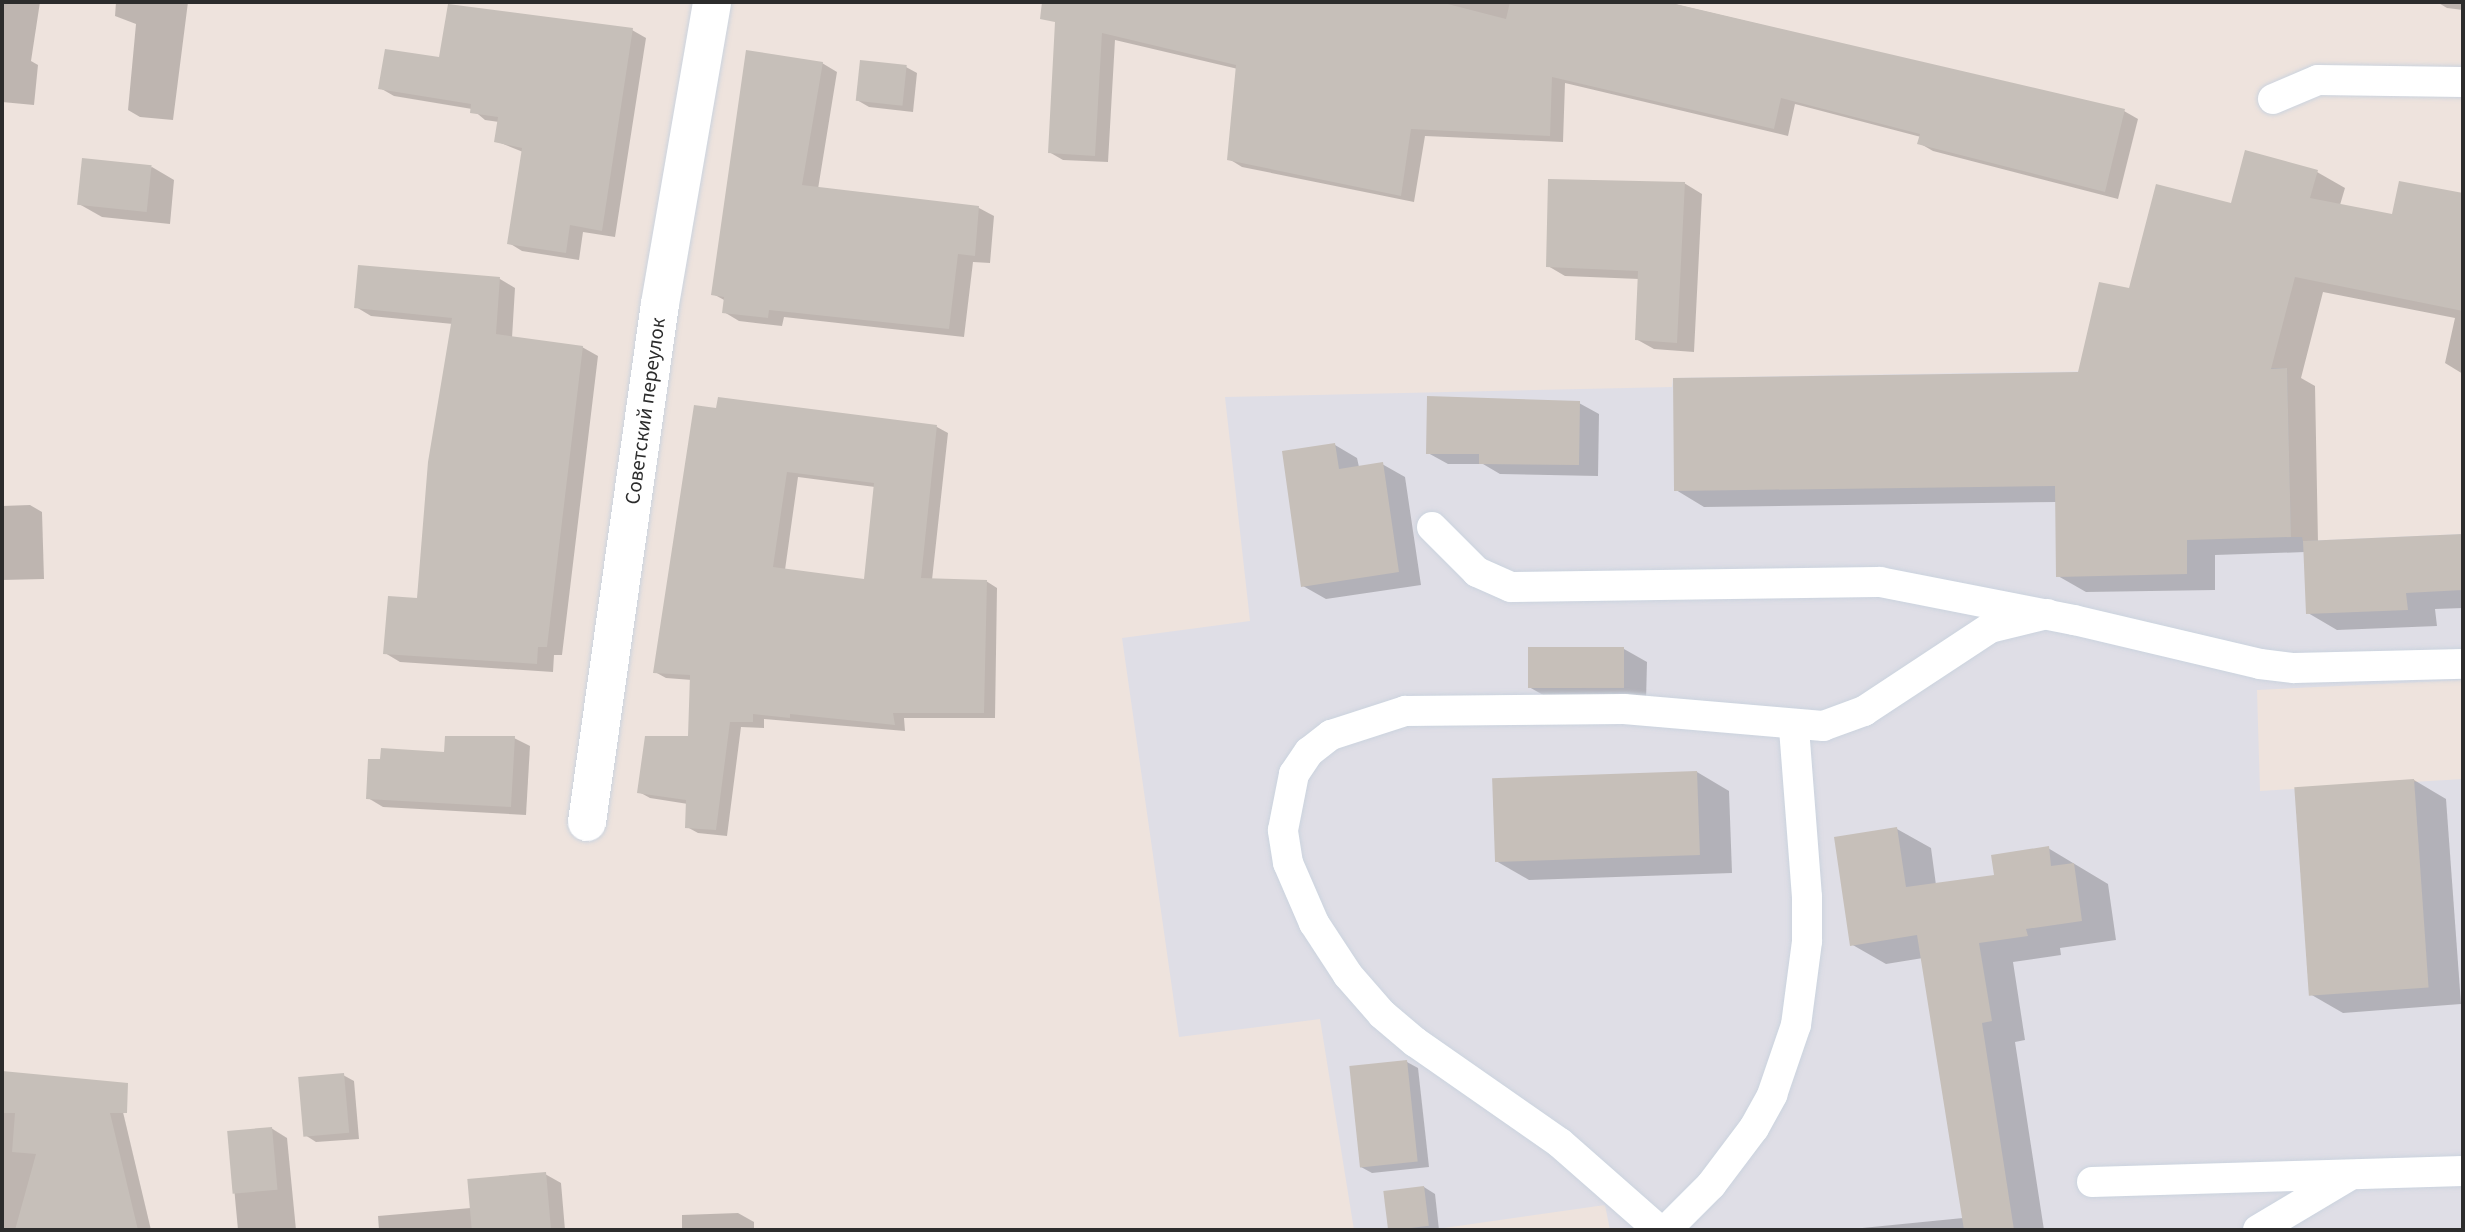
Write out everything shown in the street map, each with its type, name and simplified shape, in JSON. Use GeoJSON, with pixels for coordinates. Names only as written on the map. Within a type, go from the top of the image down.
{"type":"FeatureCollection","features":[{"type":"Feature","properties":{"kind":"street","name":"Советский переулок"},"geometry":{"type":"LineString","coordinates":[[587,822],[660,304],[712,2]]}},
{"type":"Feature","properties":{"kind":"lane"},"geometry":{"type":"LineString","coordinates":[[2273,99],[2318,80],[2463,82]]}},
{"type":"Feature","properties":{"kind":"lane"},"geometry":{"type":"LineString","coordinates":[[1432,527],[1478,572],[1511,587],[1880,582],[2047,614],[2260,664],[2294,668],[2463,664]]}},
{"type":"Feature","properties":{"kind":"lane"},"geometry":{"type":"LineString","coordinates":[[1658,1230],[1560,1143],[1415,1042],[1382,1014],[1348,975],[1297,891],[1283,830],[1286,797],[1294,774],[1309,752],[1331,735],[1405,711],[1624,709],[1794,727],[1847,720],[1990,628],[2047,614]]}},
{"type":"Feature","properties":{"kind":"lane"},"geometry":{"type":"LineString","coordinates":[[1666,1230],[1711,1185],[1754,1128],[1772,1094],[1796,1025],[1807,941],[1807,897],[1794,727]]}},
{"type":"Feature","properties":{"kind":"lane"},"geometry":{"type":"LineString","coordinates":[[2092,1182],[2463,1171]]}},
{"type":"Feature","properties":{"kind":"lane"},"geometry":{"type":"LineString","coordinates":[[2259,1230],[2350,1175]]}},
{"type":"Feature","properties":{"kind":"shaded area"},"geometry":{"type":"Polygon","coordinates":[[[2287,368],[2291,537],[2302,537],[2303,541],[2463,534],[2463,680],[2257,690],[2260,791],[2463,779],[2463,1230],[1610,1230],[1605,1205],[1430,1230],[1354,1230],[1320,1019],[1179,1037],[1122,638],[1250,621],[1225,397],[1672,387],[1673,378],[2287,368]]]}},
{"type":"Feature","properties":{"kind":"building"},"geometry":{"type":"Polygon","coordinates":[[[1042,2],[1440,2],[1506,19],[1510,2],[1667,2],[2125,109],[2105,192],[1917,144],[1920,134],[1781,98],[1774,129],[1552,77],[1550,136],[1411,129],[1401,196],[1227,160],[1236,65],[1102,33],[1095,156],[1048,153],[1055,22],[1040,19],[1042,2]]]}},
{"type":"Feature","properties":{"kind":"building"},"geometry":{"type":"Polygon","coordinates":[[[448,4],[633,28],[602,231],[570,225],[566,253],[507,244],[522,148],[494,142],[498,117],[470,113],[471,104],[378,89],[385,49],[439,57],[448,4]]]}},
{"type":"Feature","properties":{"kind":"building"},"geometry":{"type":"Polygon","coordinates":[[[746,50],[823,62],[802,185],[979,206],[975,256],[958,254],[949,329],[769,310],[768,318],[722,313],[724,297],[711,295],[746,50]]]}},
{"type":"Feature","properties":{"kind":"building"},"geometry":{"type":"Polygon","coordinates":[[[860,60],[907,65],[902,106],[856,101],[860,60]]]}},
{"type":"Feature","properties":{"kind":"building"},"geometry":{"type":"Polygon","coordinates":[[[2245,150],[2318,170],[2310,198],[2392,214],[2399,181],[2463,193],[2463,311],[2295,277],[2271,369],[2287,368],[2291,537],[2187,540],[2187,574],[2056,577],[2055,486],[1674,491],[1673,378],[2078,372],[2099,282],[2129,288],[2156,184],[2231,203],[2245,150]]]}},
{"type":"Feature","properties":{"kind":"building"},"geometry":{"type":"Polygon","coordinates":[[[82,158],[152,165],[147,212],[77,205],[82,158]]]}},
{"type":"Feature","properties":{"kind":"building"},"geometry":{"type":"Polygon","coordinates":[[[1548,179],[1685,182],[1677,343],[1635,340],[1638,271],[1546,267],[1548,179]]]}},
{"type":"Feature","properties":{"kind":"building"},"geometry":{"type":"Polygon","coordinates":[[[358,265],[500,277],[496,334],[583,346],[547,647],[538,647],[537,664],[383,654],[388,596],[417,598],[428,462],[452,318],[354,308],[358,265]]]}},
{"type":"Feature","properties":{"kind":"building"},"geometry":{"type":"Polygon","coordinates":[[[1427,396],[1580,401],[1579,465],[1479,464],[1479,454],[1426,454],[1427,396]]]}},
{"type":"Feature","properties":{"kind":"building"},"geometry":{"type":"Polygon","coordinates":[[[718,397],[937,425],[921,578],[987,580],[984,713],[893,713],[895,725],[790,714],[790,718],[753,714],[753,722],[730,722],[716,830],[685,828],[686,800],[637,793],[645,736],[688,736],[690,675],[653,673],[694,405],[716,408],[718,397]],[[787,472],[773,567],[864,579],[874,483],[787,472]]]}},
{"type":"Feature","properties":{"kind":"building"},"geometry":{"type":"Polygon","coordinates":[[[1335,443],[1339,469],[1383,462],[1399,572],[1301,587],[1282,451],[1335,443]]]}},
{"type":"Feature","properties":{"kind":"building"},"geometry":{"type":"Polygon","coordinates":[[[2463,534],[2463,590],[2406,593],[2408,610],[2306,614],[2303,541],[2463,534]]]}},
{"type":"Feature","properties":{"kind":"building"},"geometry":{"type":"Polygon","coordinates":[[[1528,647],[1624,647],[1624,688],[1528,688],[1528,647]]]}},
{"type":"Feature","properties":{"kind":"building"},"geometry":{"type":"Polygon","coordinates":[[[445,736],[515,736],[511,807],[366,799],[368,759],[380,759],[381,748],[444,752],[445,736]]]}},
{"type":"Feature","properties":{"kind":"building"},"geometry":{"type":"Polygon","coordinates":[[[1697,771],[1700,855],[1495,862],[1492,778],[1697,771]]]}},
{"type":"Feature","properties":{"kind":"building"},"geometry":{"type":"Polygon","coordinates":[[[2414,779],[2429,987],[2309,996],[2294,787],[2414,779]]]}},
{"type":"Feature","properties":{"kind":"building"},"geometry":{"type":"Polygon","coordinates":[[[1897,827],[1906,887],[1994,875],[1991,855],[2049,846],[2051,866],[2074,863],[2082,921],[2026,929],[2028,936],[1979,943],[1992,1021],[1982,1023],[2014,1230],[1964,1230],[1917,935],[1850,946],[1834,837],[1897,827]]]}},
{"type":"Feature","properties":{"kind":"building"},"geometry":{"type":"Polygon","coordinates":[[[1407,1060],[1418,1161],[1360,1168],[1349,1066],[1407,1060]]]}},
{"type":"Feature","properties":{"kind":"building"},"geometry":{"type":"Polygon","coordinates":[[[2,1071],[128,1083],[127,1113],[110,1113],[138,1230],[15,1230],[36,1154],[12,1152],[15,1113],[2,1113],[2,1071]]]}},
{"type":"Feature","properties":{"kind":"building"},"geometry":{"type":"Polygon","coordinates":[[[344,1073],[349,1133],[303,1137],[298,1077],[344,1073]]]}},
{"type":"Feature","properties":{"kind":"building"},"geometry":{"type":"Polygon","coordinates":[[[272,1127],[277,1190],[233,1194],[227,1131],[272,1127]]]}},
{"type":"Feature","properties":{"kind":"building"},"geometry":{"type":"Polygon","coordinates":[[[546,1172],[551,1230],[472,1230],[467,1179],[546,1172]]]}},
{"type":"Feature","properties":{"kind":"building"},"geometry":{"type":"Polygon","coordinates":[[[1424,1186],[1429,1226],[1388,1230],[1383,1191],[1424,1186]]]}}]}
